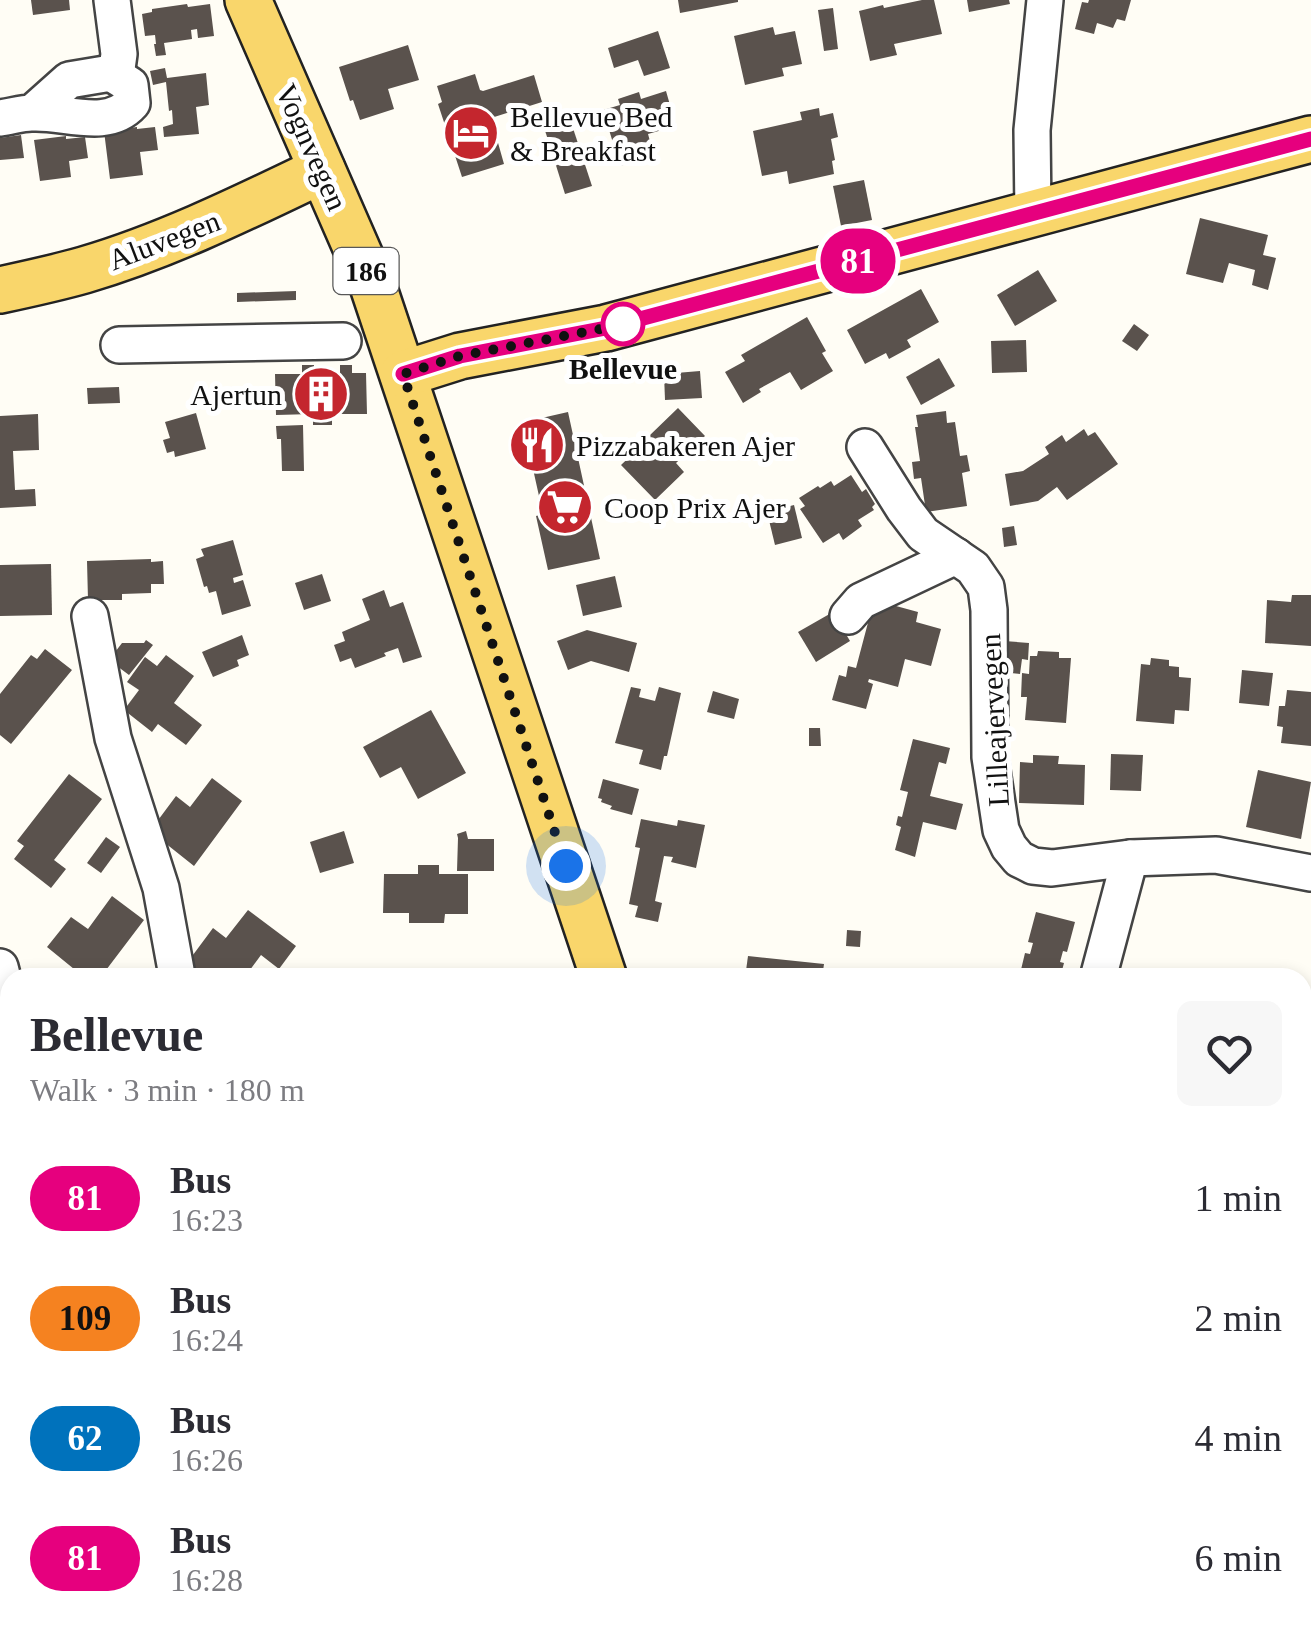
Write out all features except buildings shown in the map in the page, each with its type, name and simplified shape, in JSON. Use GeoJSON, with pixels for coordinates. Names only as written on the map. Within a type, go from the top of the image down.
{"type":"FeatureCollection","features":[{"type":"Feature","properties":{"kind":"main road","name":"Vognvegen"},"geometry":{"type":"LineString","coordinates":[[248,0],[373,286],[601,968]]}},
{"type":"Feature","properties":{"kind":"main road"},"geometry":{"type":"LineString","coordinates":[[403,374],[460,356],[606,328],[1311,139]]}},
{"type":"Feature","properties":{"kind":"main road","name":"Aluvegen"},"geometry":{"type":"LineString","coordinates":[[0,290],[84,270],[148,248],[322,170]]}},
{"type":"Feature","properties":{"kind":"street"},"geometry":{"type":"LineString","coordinates":[[16,116],[69,80],[111,73],[116,76],[119,54],[112,0]]}},
{"type":"Feature","properties":{"kind":"street"},"geometry":{"type":"LineString","coordinates":[[1033,214],[1032,130],[1045,0]]}},
{"type":"Feature","properties":{"kind":"street"},"geometry":{"type":"LineString","coordinates":[[118,345],[342,341]]}},
{"type":"Feature","properties":{"kind":"street","name":"Lilleajervegen"},"geometry":{"type":"LineString","coordinates":[[865,447],[923,534],[973,568],[986,588],[990,757],[1000,830],[1019,858],[1033,866],[1052,868],[1130,858],[1216,855],[1311,872]]}},
{"type":"Feature","properties":{"kind":"street"},"geometry":{"type":"LineString","coordinates":[[848,616],[861,601],[956,556]]}},
{"type":"Feature","properties":{"kind":"street"},"geometry":{"type":"LineString","coordinates":[[90,616],[113,738],[161,888],[176,968]]}},
{"type":"Feature","properties":{"kind":"street"},"geometry":{"type":"LineString","coordinates":[[1101,968],[1130,858]]}},
{"type":"Feature","properties":{"kind":"bus line","name":"81"},"geometry":{"type":"LineString","coordinates":[[403,374],[460,356],[606,328],[1311,139]]}},
{"type":"Feature","properties":{"kind":"place","name":"Bellevue Bed & Breakfast"},"geometry":{"type":"Point","coordinates":[471,133]}},
{"type":"Feature","properties":{"kind":"place","name":"Bellevue"},"geometry":{"type":"Point","coordinates":[623,324]}},
{"type":"Feature","properties":{"kind":"place","name":"Ajertun"},"geometry":{"type":"Point","coordinates":[321,394]}},
{"type":"Feature","properties":{"kind":"place","name":"Pizzabakeren Ajer"},"geometry":{"type":"Point","coordinates":[537,445]}},
{"type":"Feature","properties":{"kind":"place","name":"Coop Prix Ajer"},"geometry":{"type":"Point","coordinates":[565,507]}},
{"type":"Feature","properties":{"kind":"route"},"geometry":{"type":"LineString","coordinates":[[566,866],[403,374],[460,356],[638,320],[623,324]]}}]}
